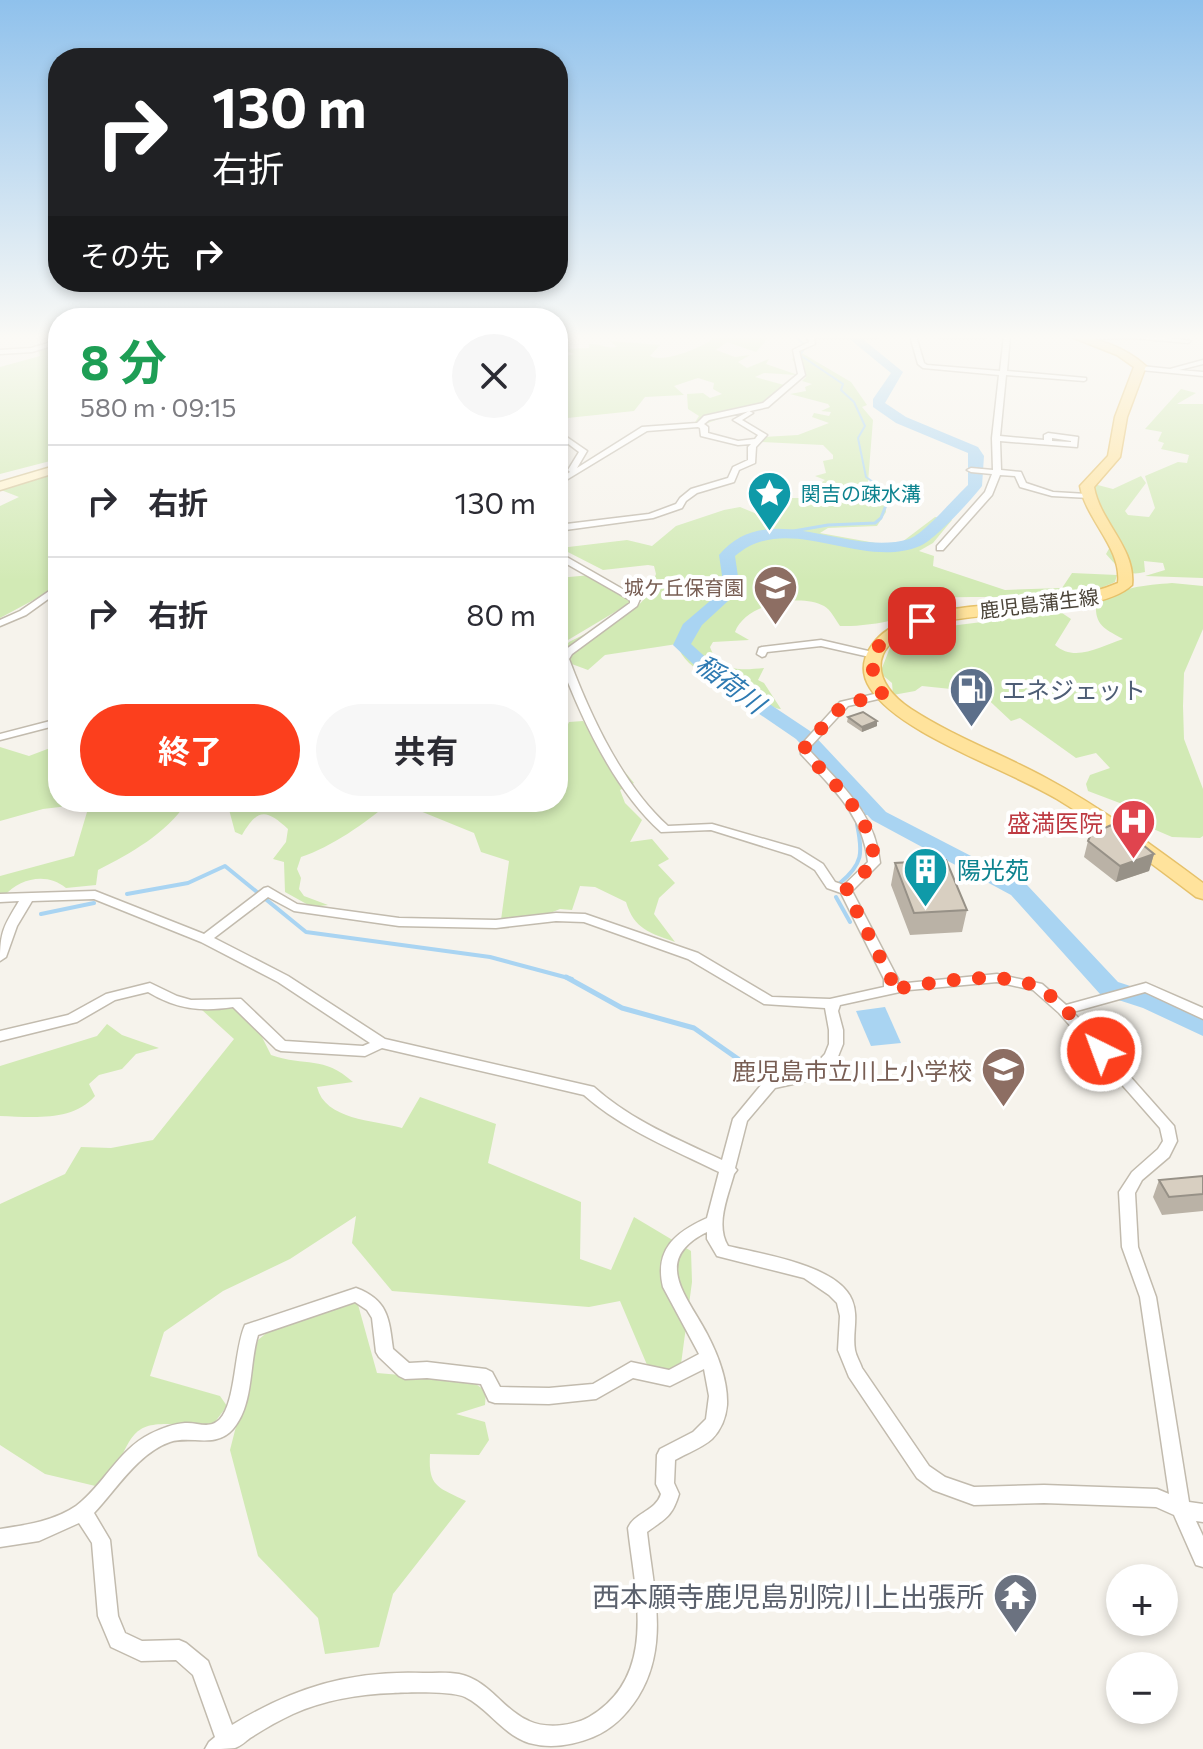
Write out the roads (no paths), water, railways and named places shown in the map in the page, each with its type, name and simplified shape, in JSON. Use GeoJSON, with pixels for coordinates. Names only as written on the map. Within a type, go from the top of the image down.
{"type":"FeatureCollection","features":[{"type":"Feature","properties":{"kind":"main road"},"geometry":{"type":"LineString","coordinates":[[1087,496],[1090,481],[1114,457],[1121,418]]}},
{"type":"Feature","properties":{"kind":"main road"},"geometry":{"type":"LineString","coordinates":[[0,486],[48,471]]}},
{"type":"Feature","properties":{"kind":"main road","name":"鹿児島蒲生線"},"geometry":{"type":"LineString","coordinates":[[874,655],[885,639],[922,621],[970,612],[1094,599],[1122,588],[1127,580],[1127,570],[1087,496]]}},
{"type":"Feature","properties":{"kind":"main road"},"geometry":{"type":"LineString","coordinates":[[874,655],[873,678],[883,695],[936,731],[1093,813],[1203,893]]}},
{"type":"Feature","properties":{"kind":"street"},"geometry":{"type":"LineString","coordinates":[[699,425],[709,418]]}},
{"type":"Feature","properties":{"kind":"street"},"geometry":{"type":"LineString","coordinates":[[568,526],[591,521],[659,517],[699,490],[731,480],[736,469],[752,461],[752,447],[763,435],[737,420],[741,418]]}},
{"type":"Feature","properties":{"kind":"street"},"geometry":{"type":"LineString","coordinates":[[940,548],[989,493],[997,472],[998,418]]}},
{"type":"Feature","properties":{"kind":"street"},"geometry":{"type":"LineString","coordinates":[[570,473],[609,454],[645,429],[699,425],[704,427],[704,434],[722,440],[758,441]]}},
{"type":"Feature","properties":{"kind":"street"},"geometry":{"type":"LineString","coordinates":[[996,438],[1048,443]]}},
{"type":"Feature","properties":{"kind":"street"},"geometry":{"type":"LineString","coordinates":[[568,440],[583,451],[570,473]]}},
{"type":"Feature","properties":{"kind":"street"},"geometry":{"type":"LineString","coordinates":[[971,470],[1018,474],[1023,485],[1044,492],[1087,496]]}},
{"type":"Feature","properties":{"kind":"street"},"geometry":{"type":"LineString","coordinates":[[568,560],[623,589],[635,599],[634,604],[568,652]]}},
{"type":"Feature","properties":{"kind":"street"},"geometry":{"type":"LineString","coordinates":[[0,623],[23,613],[48,595]]}},
{"type":"Feature","properties":{"kind":"street"},"geometry":{"type":"LineString","coordinates":[[762,654],[762,650],[821,643],[874,655]]}},
{"type":"Feature","properties":{"kind":"street"},"geometry":{"type":"LineString","coordinates":[[568,669],[594,731],[656,823],[665,830],[712,827],[795,852],[819,867],[831,885],[846,890],[891,979],[890,990]]}},
{"type":"Feature","properties":{"kind":"street"},"geometry":{"type":"LineString","coordinates":[[846,890],[874,863],[874,846],[868,825],[805,752],[805,746],[844,704],[883,695]]}},
{"type":"Feature","properties":{"kind":"street"},"geometry":{"type":"LineString","coordinates":[[0,737],[48,725]]}},
{"type":"Feature","properties":{"kind":"street"},"geometry":{"type":"LineString","coordinates":[[205,939],[268,891],[294,907],[399,922],[496,924],[556,917],[585,918],[693,956],[769,1001],[832,1004],[890,990],[997,978],[1037,987],[1064,1010],[1167,1126],[1170,1141],[1164,1153],[1137,1176],[1127,1192],[1130,1247],[1148,1297],[1181,1509],[1203,1558]]}},
{"type":"Feature","properties":{"kind":"street"},"geometry":{"type":"LineString","coordinates":[[0,898],[95,895],[205,939],[303,990],[381,1043],[589,1091],[602,1104],[645,1129],[729,1170]]}},
{"type":"Feature","properties":{"kind":"street"},"geometry":{"type":"LineString","coordinates":[[0,957],[11,926],[27,898]]}},
{"type":"Feature","properties":{"kind":"street"},"geometry":{"type":"LineString","coordinates":[[0,1036],[72,1019],[111,997],[150,987],[177,1004],[212,1006],[236,1002],[281,1046],[365,1051],[381,1043]]}},
{"type":"Feature","properties":{"kind":"street"},"geometry":{"type":"LineString","coordinates":[[1064,1010],[1146,987],[1203,1014]]}},
{"type":"Feature","properties":{"kind":"street"},"geometry":{"type":"LineString","coordinates":[[832,1004],[837,1031],[824,1067],[804,1080],[771,1083],[760,1092],[740,1119],[714,1222],[715,1239],[723,1251],[808,1272],[824,1280],[844,1300],[848,1316],[846,1350],[855,1372],[923,1472],[939,1484],[974,1496],[1044,1494],[1157,1498],[1181,1509],[1203,1513]]}},
{"type":"Feature","properties":{"kind":"street"},"geometry":{"type":"LineString","coordinates":[[82,1512],[101,1540],[108,1616],[118,1640],[141,1651],[179,1650],[201,1668],[222,1745],[268,1714],[313,1694],[363,1682],[466,1686],[501,1715],[530,1733],[561,1739],[602,1727],[620,1709],[642,1670],[648,1640],[637,1528],[666,1507],[670,1494],[665,1484],[666,1455],[706,1433],[716,1421],[717,1384],[698,1333],[669,1289],[667,1273],[670,1256],[683,1238],[714,1222]]}},
{"type":"Feature","properties":{"kind":"street"},"geometry":{"type":"LineString","coordinates":[[0,1538],[39,1532],[82,1512],[105,1491],[133,1454],[156,1437],[196,1431],[208,1434],[226,1425],[235,1407],[244,1347],[251,1330],[356,1295],[374,1303],[381,1314],[385,1352],[405,1371],[427,1370],[486,1377],[495,1395],[549,1396],[596,1391],[631,1370],[670,1378],[708,1358]]}},
{"type":"Feature","properties":{"kind":"water"},"geometry":{"type":"Polygon","coordinates":[[[885,1007],[901,1043],[871,1046],[856,1011],[885,1007]]]}},
{"type":"Feature","properties":{"kind":"waterway"},"geometry":{"type":"LineString","coordinates":[[861,418],[865,426],[858,438],[866,477],[890,494],[887,502]]}},
{"type":"Feature","properties":{"kind":"waterway","name":"稲荷川"},"geometry":{"type":"LineString","coordinates":[[898,418],[973,450],[977,456],[975,486],[917,542],[868,547],[773,533],[741,543],[727,555],[732,590],[695,621],[684,636],[682,645],[717,677],[803,735],[879,816],[1019,890],[1109,988],[1152,1002],[1203,1027]]}},
{"type":"Feature","properties":{"kind":"waterway"},"geometry":{"type":"LineString","coordinates":[[782,533],[828,525],[875,523],[881,518],[888,500]]}},
{"type":"Feature","properties":{"kind":"waterway","name":"稲荷川"},"geometry":{"type":"LineString","coordinates":[[866,813],[871,808]]}},
{"type":"Feature","properties":{"kind":"waterway"},"geometry":{"type":"LineString","coordinates":[[840,883],[857,864],[860,843],[857,824]]}},
{"type":"Feature","properties":{"kind":"waterway"},"geometry":{"type":"LineString","coordinates":[[127,894],[188,883],[225,866],[306,932],[490,957],[567,978]]}},
{"type":"Feature","properties":{"kind":"waterway"},"geometry":{"type":"LineString","coordinates":[[836,897],[850,922]]}},
{"type":"Feature","properties":{"kind":"waterway"},"geometry":{"type":"LineString","coordinates":[[41,914],[94,903]]}},
{"type":"Feature","properties":{"kind":"waterway"},"geometry":{"type":"LineString","coordinates":[[567,978],[572,979]]}},
{"type":"Feature","properties":{"kind":"waterway"},"geometry":{"type":"LineString","coordinates":[[567,978],[622,1008],[694,1028],[751,1068]]}},
{"type":"Feature","properties":{"kind":"place","name":"関吉の疎水溝"},"geometry":{"type":"Point","coordinates":[770,532]}},
{"type":"Feature","properties":{"kind":"place","name":"城ケ丘保育園"},"geometry":{"type":"Point","coordinates":[775,626]}},
{"type":"Feature","properties":{"kind":"place","name":"エネジェット"},"geometry":{"type":"Point","coordinates":[971,728]}},
{"type":"Feature","properties":{"kind":"place","name":"盛満医院"},"geometry":{"type":"Point","coordinates":[1134,861]}},
{"type":"Feature","properties":{"kind":"place","name":"陽光苑"},"geometry":{"type":"Point","coordinates":[926,908]}},
{"type":"Feature","properties":{"kind":"place","name":"鹿児島市立川上小学校"},"geometry":{"type":"Point","coordinates":[1003,1109]}},
{"type":"Feature","properties":{"kind":"place","name":"西本願寺鹿児島別院川上出張所"},"geometry":{"type":"Point","coordinates":[1015,1635]}}]}
